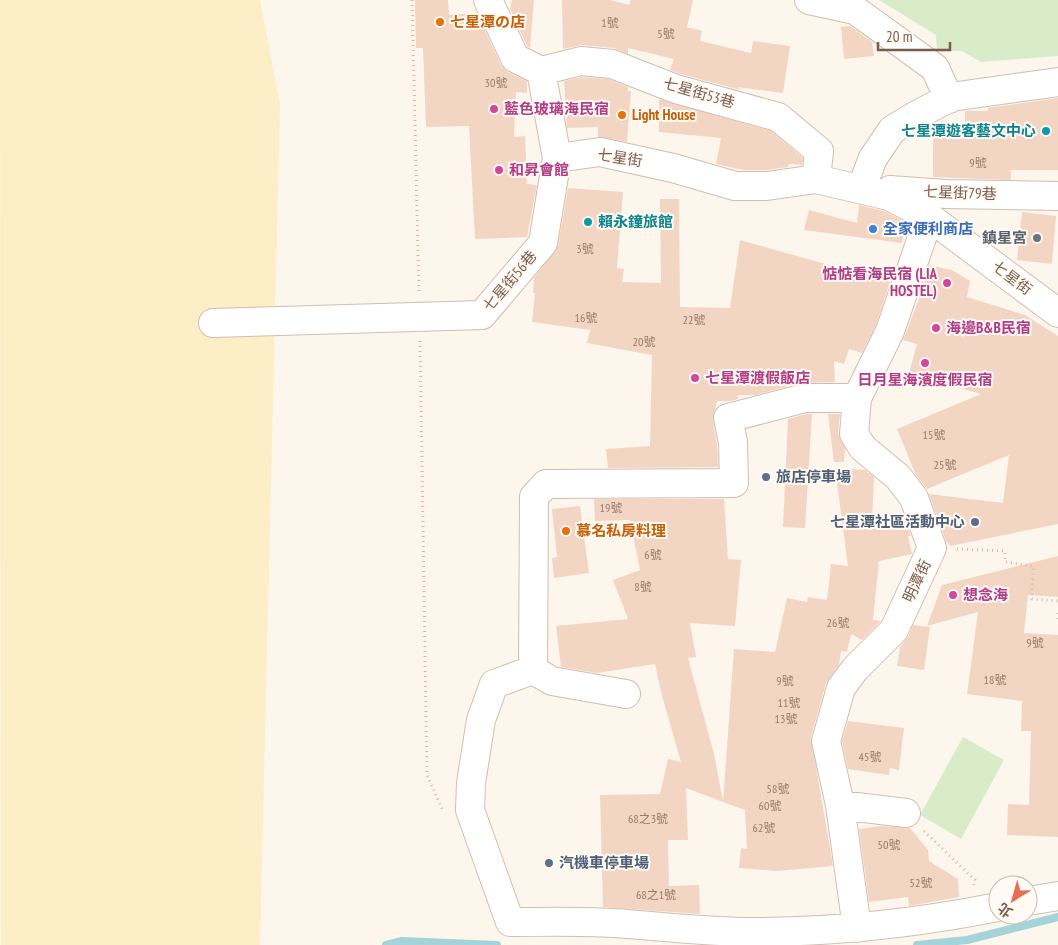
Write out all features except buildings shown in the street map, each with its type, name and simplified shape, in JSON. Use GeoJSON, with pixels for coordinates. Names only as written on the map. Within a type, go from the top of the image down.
{"type":"FeatureCollection","features":[{"type":"Feature","properties":{"kind":"street"},"geometry":{"type":"LineString","coordinates":[[488,0],[515,58],[540,71],[557,158]]}},
{"type":"Feature","properties":{"kind":"street"},"geometry":{"type":"LineString","coordinates":[[809,0],[855,10],[935,68],[949,99]]}},
{"type":"Feature","properties":{"kind":"street","name":"七星街53巷"},"geometry":{"type":"LineString","coordinates":[[540,71],[581,61],[612,64],[676,88],[778,117],[819,151],[816,179]]}},
{"type":"Feature","properties":{"kind":"street"},"geometry":{"type":"LineString","coordinates":[[861,189],[873,158],[892,130],[949,99],[1021,86],[1058,82]]}},
{"type":"Feature","properties":{"kind":"street","name":"七星街"},"geometry":{"type":"LineString","coordinates":[[557,158],[600,152],[673,168],[736,186],[767,186],[816,179],[902,200],[929,216],[1058,313]]}},
{"type":"Feature","properties":{"kind":"street","name":"七星街56巷"},"geometry":{"type":"LineString","coordinates":[[213,323],[482,315],[543,243],[557,158]]}},
{"type":"Feature","properties":{"kind":"street","name":"七星街79巷"},"geometry":{"type":"LineString","coordinates":[[861,189],[946,194],[1058,196]]}},
{"type":"Feature","properties":{"kind":"street","name":"明潭街"},"geometry":{"type":"LineString","coordinates":[[857,928],[840,804],[826,741],[841,688],[856,669],[894,630],[932,548],[914,498],[898,477],[863,448],[854,434],[857,398],[890,331],[929,216]]}},
{"type":"Feature","properties":{"kind":"street"},"geometry":{"type":"LineString","coordinates":[[533,670],[534,497],[546,484],[734,483],[733,442],[728,418],[805,398],[857,398]]}},
{"type":"Feature","properties":{"kind":"street"},"geometry":{"type":"LineString","coordinates":[[626,694],[552,681],[533,670],[494,684],[482,720],[471,782],[470,810],[510,922],[611,923],[751,932],[857,928],[988,909]]}},
{"type":"Feature","properties":{"kind":"street"},"geometry":{"type":"LineString","coordinates":[[840,804],[906,813]]}},
{"type":"Feature","properties":{"kind":"street"},"geometry":{"type":"LineString","coordinates":[[1038,899],[1058,896]]}},
{"type":"Feature","properties":{"kind":"path"},"geometry":{"type":"LineString","coordinates":[[412,0],[420,316],[427,775],[445,816]]}},
{"type":"Feature","properties":{"kind":"path"},"geometry":{"type":"LineString","coordinates":[[932,548],[1005,551],[1004,562],[1034,566],[1032,599],[1058,601]]}},
{"type":"Feature","properties":{"kind":"path"},"geometry":{"type":"LineString","coordinates":[[1058,613],[1058,619]]}},
{"type":"Feature","properties":{"kind":"path"},"geometry":{"type":"LineString","coordinates":[[906,813],[975,880],[969,913]]}},
{"type":"Feature","properties":{"kind":"green space"},"geometry":{"type":"Polygon","coordinates":[[[879,0],[1058,0],[1058,56],[981,62],[962,51],[937,51],[936,35],[879,0]]]}},
{"type":"Feature","properties":{"kind":"green space"},"geometry":{"type":"Polygon","coordinates":[[[963,737],[1004,760],[961,839],[920,815],[963,737]]]}},
{"type":"Feature","properties":{"kind":"sand"},"geometry":{"type":"Polygon","coordinates":[[[0,0],[260,0],[280,105],[260,945],[1,945],[0,0]]]}},
{"type":"Feature","properties":{"kind":"waterway"},"geometry":{"type":"LineString","coordinates":[[917,945],[967,940],[1058,917]]}},
{"type":"Feature","properties":{"kind":"waterway"},"geometry":{"type":"LineString","coordinates":[[386,945],[402,941],[497,945]]}},
{"type":"Feature","properties":{"kind":"place","name":"七星潭の店"},"geometry":{"type":"Point","coordinates":[440,22]}},
{"type":"Feature","properties":{"kind":"place","name":"藍色玻璃海民宿"},"geometry":{"type":"Point","coordinates":[494,109]}},
{"type":"Feature","properties":{"kind":"place","name":"Light House"},"geometry":{"type":"Point","coordinates":[622,115]}},
{"type":"Feature","properties":{"kind":"place","name":"七星潭遊客藝文中心"},"geometry":{"type":"Point","coordinates":[1046,131]}},
{"type":"Feature","properties":{"kind":"place","name":"和昇會館"},"geometry":{"type":"Point","coordinates":[499,170]}},
{"type":"Feature","properties":{"kind":"place","name":"賴永鐘旅館"},"geometry":{"type":"Point","coordinates":[588,222]}},
{"type":"Feature","properties":{"kind":"place","name":"全家便利商店"},"geometry":{"type":"Point","coordinates":[873,229]}},
{"type":"Feature","properties":{"kind":"place","name":"鎮星宮"},"geometry":{"type":"Point","coordinates":[1037,238]}},
{"type":"Feature","properties":{"kind":"place","name":"惦惦看海民宿 (LIA HOSTEL)"},"geometry":{"type":"Point","coordinates":[947,283]}},
{"type":"Feature","properties":{"kind":"place","name":"海邊B&B民宿"},"geometry":{"type":"Point","coordinates":[936,328]}},
{"type":"Feature","properties":{"kind":"place","name":"日月星海濱度假民宿"},"geometry":{"type":"Point","coordinates":[925,363]}},
{"type":"Feature","properties":{"kind":"place","name":"七星潭渡假飯店"},"geometry":{"type":"Point","coordinates":[695,378]}},
{"type":"Feature","properties":{"kind":"place","name":"旅店停車場"},"geometry":{"type":"Point","coordinates":[766,477]}},
{"type":"Feature","properties":{"kind":"place","name":"七星潭社區活動中心"},"geometry":{"type":"Point","coordinates":[975,522]}},
{"type":"Feature","properties":{"kind":"place","name":"慕名私房料理"},"geometry":{"type":"Point","coordinates":[566,531]}},
{"type":"Feature","properties":{"kind":"place","name":"想念海"},"geometry":{"type":"Point","coordinates":[953,595]}},
{"type":"Feature","properties":{"kind":"place","name":"汽機車停車場"},"geometry":{"type":"Point","coordinates":[549,863]}}]}
